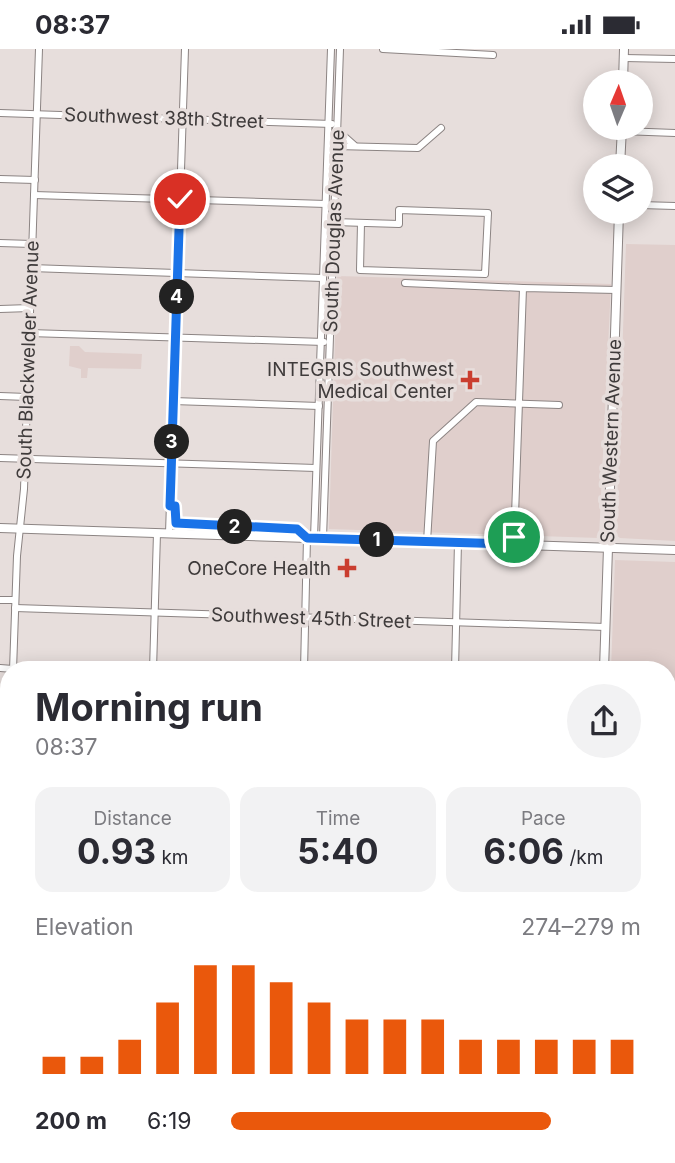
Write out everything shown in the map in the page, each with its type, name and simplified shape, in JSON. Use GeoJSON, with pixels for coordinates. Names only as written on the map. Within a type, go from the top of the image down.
{"type":"FeatureCollection","features":[{"type":"Feature","properties":{"kind":"main road","name":"South Western Avenue"},"geometry":{"type":"LineString","coordinates":[[604,661],[619,224]]}},
{"type":"Feature","properties":{"kind":"main road"},"geometry":{"type":"LineString","coordinates":[[172,506],[179,525],[297,529],[315,538]]}},
{"type":"Feature","properties":{"kind":"main road"},"geometry":{"type":"LineString","coordinates":[[0,528],[675,550]]}},
{"type":"Feature","properties":{"kind":"street","name":"South Blackwelder Avenue"},"geometry":{"type":"LineString","coordinates":[[13,661],[25,459],[39,49]]}},
{"type":"Feature","properties":{"kind":"street"},"geometry":{"type":"LineString","coordinates":[[169,533],[186,49]]}},
{"type":"Feature","properties":{"kind":"street","name":"South Douglas Avenue"},"geometry":{"type":"LineString","coordinates":[[315,538],[331,49]]}},
{"type":"Feature","properties":{"kind":"street","name":"South Douglas Avenue"},"geometry":{"type":"LineString","coordinates":[[304,661],[305,617],[315,538],[330,343],[340,49]]}},
{"type":"Feature","properties":{"kind":"street"},"geometry":{"type":"LineString","coordinates":[[383,49],[493,55]]}},
{"type":"Feature","properties":{"kind":"street"},"geometry":{"type":"LineString","coordinates":[[624,53],[675,59]]}},
{"type":"Feature","properties":{"kind":"street","name":"Southwest 38th Street"},"geometry":{"type":"LineString","coordinates":[[0,113],[329,124],[337,127]]}},
{"type":"Feature","properties":{"kind":"street"},"geometry":{"type":"LineString","coordinates":[[337,127],[355,146]]}},
{"type":"Feature","properties":{"kind":"street"},"geometry":{"type":"LineString","coordinates":[[337,146],[418,148],[441,128]]}},
{"type":"Feature","properties":{"kind":"street"},"geometry":{"type":"LineString","coordinates":[[653,131],[675,133]]}},
{"type":"Feature","properties":{"kind":"street"},"geometry":{"type":"LineString","coordinates":[[0,179],[35,180]]}},
{"type":"Feature","properties":{"kind":"street"},"geometry":{"type":"LineString","coordinates":[[34,195],[326,204]]}},
{"type":"Feature","properties":{"kind":"street"},"geometry":{"type":"LineString","coordinates":[[653,205],[675,206]]}},
{"type":"Feature","properties":{"kind":"street"},"geometry":{"type":"LineString","coordinates":[[334,222],[399,224],[399,210],[488,213],[485,274],[360,270],[361,223]]}},
{"type":"Feature","properties":{"kind":"street"},"geometry":{"type":"LineString","coordinates":[[0,243],[32,244]]}},
{"type":"Feature","properties":{"kind":"street"},"geometry":{"type":"LineString","coordinates":[[32,268],[323,278]]}},
{"type":"Feature","properties":{"kind":"street"},"geometry":{"type":"LineString","coordinates":[[405,283],[617,291]]}},
{"type":"Feature","properties":{"kind":"street"},"geometry":{"type":"LineString","coordinates":[[514,544],[523,288]]}},
{"type":"Feature","properties":{"kind":"street"},"geometry":{"type":"LineString","coordinates":[[0,309],[30,308]]}},
{"type":"Feature","properties":{"kind":"street"},"geometry":{"type":"LineString","coordinates":[[29,333],[330,343]]}},
{"type":"Feature","properties":{"kind":"street"},"geometry":{"type":"LineString","coordinates":[[0,396],[27,397]]}},
{"type":"Feature","properties":{"kind":"street"},"geometry":{"type":"LineString","coordinates":[[173,401],[319,406]]}},
{"type":"Feature","properties":{"kind":"street"},"geometry":{"type":"LineString","coordinates":[[427,542],[433,441],[476,403],[559,405]]}},
{"type":"Feature","properties":{"kind":"street"},"geometry":{"type":"LineString","coordinates":[[0,458],[316,468]]}},
{"type":"Feature","properties":{"kind":"street"},"geometry":{"type":"LineString","coordinates":[[153,661],[157,533]]}},
{"type":"Feature","properties":{"kind":"street"},"geometry":{"type":"LineString","coordinates":[[455,661],[458,543]]}},
{"type":"Feature","properties":{"kind":"street","name":"Southwest 45th Street"},"geometry":{"type":"LineString","coordinates":[[0,600],[15,604],[155,614],[606,627]]}},
{"type":"Feature","properties":{"kind":"street"},"geometry":{"type":"LineString","coordinates":[[0,1076],[0,1100]]}},
{"type":"Feature","properties":{"kind":"shaded area"},"geometry":{"type":"Polygon","coordinates":[[[626,244],[675,245],[675,541],[620,538],[616,535],[626,244]]]}},
{"type":"Feature","properties":{"kind":"shaded area","name":"INTEGRIS Southwest Medical Center"},"geometry":{"type":"Polygon","coordinates":[[[337,276],[611,284],[599,538],[329,529],[337,276]]]}},
{"type":"Feature","properties":{"kind":"shaded area"},"geometry":{"type":"Polygon","coordinates":[[[70,346],[79,346],[85,352],[142,354],[141,369],[88,368],[87,378],[81,378],[81,369],[69,366],[70,346]]]}},
{"type":"Feature","properties":{"kind":"shaded area"},"geometry":{"type":"Polygon","coordinates":[[[615,560],[675,562],[675,661],[611,661],[615,560]]]}},
{"type":"Feature","properties":{"kind":"place","name":"INTEGRIS Southwest Medical Center"},"geometry":{"type":"Point","coordinates":[470,380]}},
{"type":"Feature","properties":{"kind":"place","name":"OneCore Health"},"geometry":{"type":"Point","coordinates":[347,568]}},
{"type":"Feature","properties":{"kind":"route"},"geometry":{"type":"LineString","coordinates":[[180,199],[170,506],[175,506],[176,523],[183,526],[297,529],[307,538],[514,544],[514,537]]}}]}
